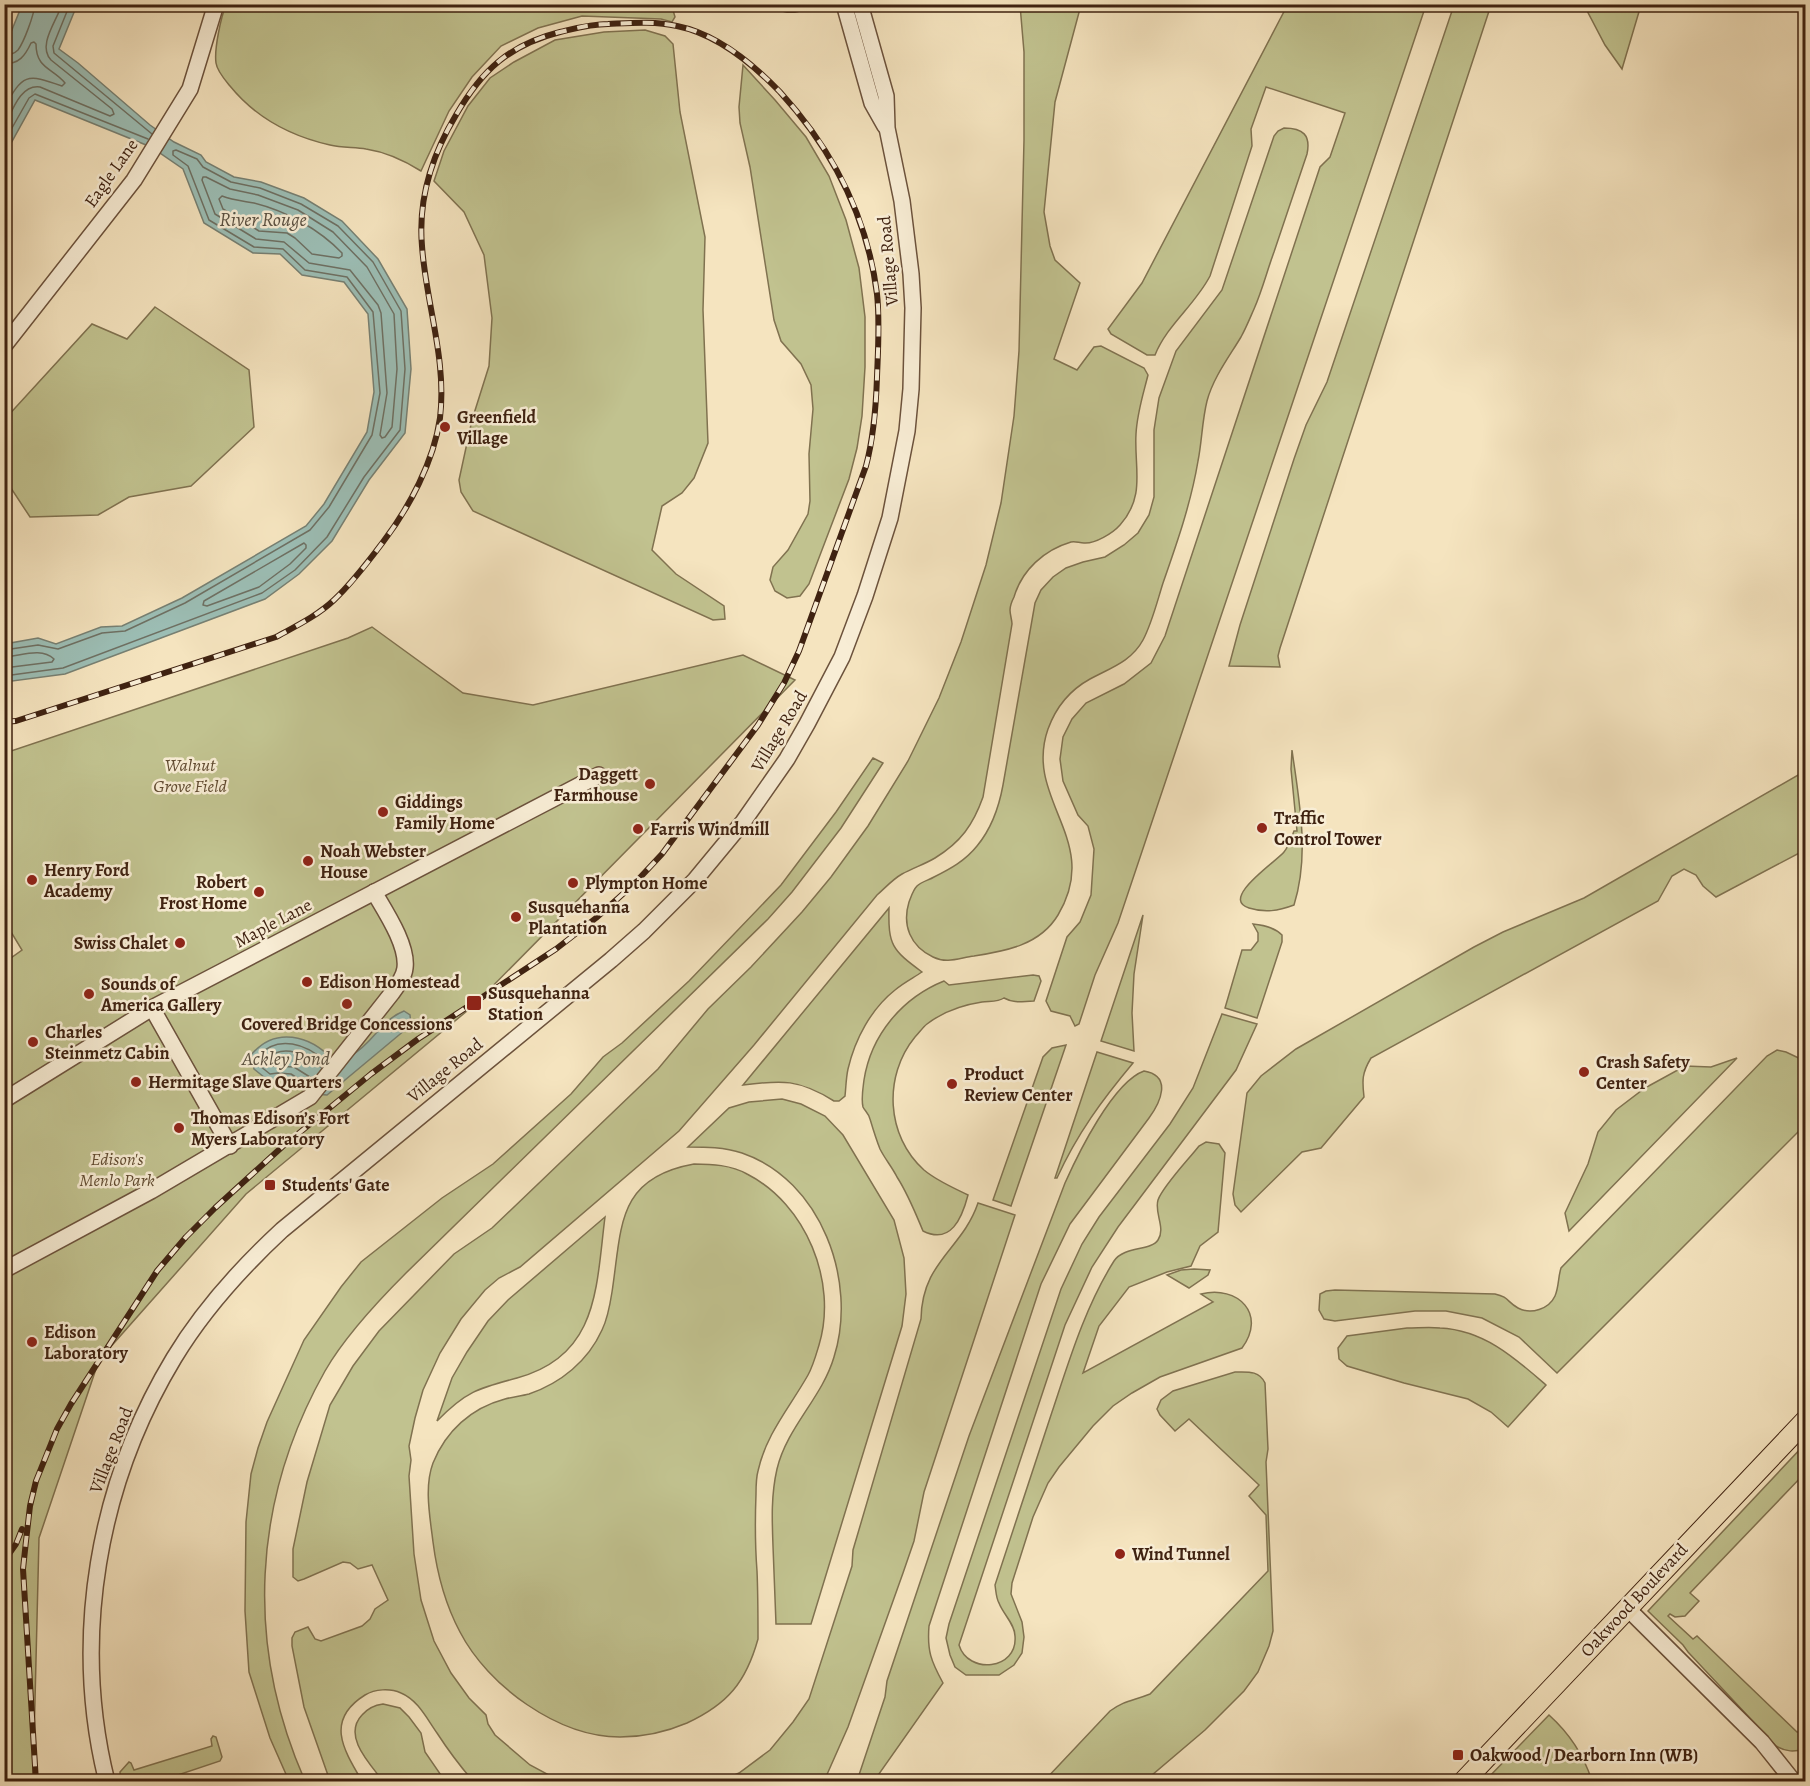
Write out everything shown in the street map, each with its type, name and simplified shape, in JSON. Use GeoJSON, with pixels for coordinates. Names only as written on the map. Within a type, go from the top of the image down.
{"type":"FeatureCollection","features":[{"type":"Feature","properties":{"kind":"main road","name":"Oakwood Boulevard"},"geometry":{"type":"LineString","coordinates":[[1463,1782],[1806,1420]]}},
{"type":"Feature","properties":{"kind":"street","name":"Eagle Lane"},"geometry":{"type":"LineString","coordinates":[[4,346],[134,180],[190,89],[216,4]]}},
{"type":"Feature","properties":{"kind":"street"},"geometry":{"type":"LineString","coordinates":[[787,4],[795,4]]}},
{"type":"Feature","properties":{"kind":"street","name":"Village Road"},"geometry":{"type":"LineString","coordinates":[[844,4],[872,103],[887,128]]}},
{"type":"Feature","properties":{"kind":"street","name":"Village Road"},"geometry":{"type":"LineString","coordinates":[[106,1782],[96,1728],[91,1644],[94,1594],[101,1547],[115,1491],[135,1435],[159,1385],[190,1333],[230,1283],[282,1230],[611,960],[695,880],[743,822],[787,759],[842,657],[865,596],[890,518],[907,430],[913,319],[911,273],[902,201],[887,128],[886,96],[860,4]]}},
{"type":"Feature","properties":{"kind":"street","name":"Maple Lane"},"geometry":{"type":"LineString","coordinates":[[4,1100],[152,1008],[598,775]]}},
{"type":"Feature","properties":{"kind":"street"},"geometry":{"type":"LineString","coordinates":[[4,1270],[151,1191],[310,1097],[398,984],[405,968],[405,955],[401,944],[374,892]]}},
{"type":"Feature","properties":{"kind":"street"},"geometry":{"type":"LineString","coordinates":[[152,1008],[230,1146]]}},
{"type":"Feature","properties":{"kind":"street"},"geometry":{"type":"LineString","coordinates":[[1627,1608],[1762,1742],[1794,1782]]}},
{"type":"Feature","properties":{"kind":"green space"},"geometry":{"type":"Polygon","coordinates":[[[668,4],[675,17],[672,22],[661,19],[582,16],[538,28],[501,46],[472,77],[449,111],[421,171],[381,152],[335,146],[288,131],[263,116],[240,97],[222,75],[216,63],[218,33],[226,5],[668,4]]]}},
{"type":"Feature","properties":{"kind":"green space"},"geometry":{"type":"Polygon","coordinates":[[[1288,4],[1426,5],[1118,923],[1095,975],[1079,1024],[1075,1026],[1070,1016],[1051,1011],[1046,1001],[1067,937],[1080,922],[1091,895],[1094,849],[1088,826],[1078,815],[1063,781],[1060,759],[1063,737],[1072,719],[1086,703],[1124,684],[1151,663],[1165,636],[1320,167],[1330,157],[1345,113],[1266,87],[1251,129],[1252,146],[1210,276],[1204,286],[1167,334],[1155,355],[1147,355],[1111,334],[1108,329],[1142,283],[1288,4]]]}},
{"type":"Feature","properties":{"kind":"green space"},"geometry":{"type":"Polygon","coordinates":[[[1020,5],[1081,5],[1055,102],[1044,212],[1055,260],[1080,283],[1054,359],[1077,370],[1094,347],[1101,346],[1144,368],[1148,375],[1137,426],[1137,481],[1133,503],[1128,514],[1113,531],[1093,542],[1071,542],[1052,550],[1035,562],[1022,578],[1010,607],[1012,624],[983,797],[965,832],[944,852],[899,876],[877,895],[754,1045],[679,1131],[520,1267],[499,1278],[485,1290],[461,1319],[440,1353],[423,1390],[409,1446],[411,1460],[409,1476],[414,1554],[421,1600],[434,1641],[451,1673],[469,1698],[486,1715],[488,1724],[495,1735],[530,1765],[560,1781],[473,1781],[412,1700],[397,1691],[378,1690],[365,1695],[353,1705],[345,1714],[341,1725],[344,1746],[362,1781],[330,1781],[304,1707],[292,1638],[295,1632],[308,1627],[315,1639],[321,1641],[362,1626],[370,1619],[375,1609],[388,1600],[372,1565],[358,1569],[350,1563],[343,1562],[298,1581],[293,1577],[293,1549],[307,1482],[330,1405],[353,1366],[379,1331],[454,1254],[492,1228],[658,1069],[708,1009],[751,967],[831,877],[868,826],[908,761],[939,698],[961,642],[986,565],[1001,503],[1014,416],[1019,351],[1024,140],[1024,52],[1020,5]]]}},
{"type":"Feature","properties":{"kind":"green space"},"geometry":{"type":"Polygon","coordinates":[[[1454,5],[1491,5],[1280,648],[1278,656],[1280,667],[1229,666],[1294,459],[1306,425],[1327,382],[1454,5]]]}},
{"type":"Feature","properties":{"kind":"green space"},"geometry":{"type":"Polygon","coordinates":[[[1584,5],[1641,5],[1622,69],[1605,45],[1584,5]]]}},
{"type":"Feature","properties":{"kind":"green space"},"geometry":{"type":"Polygon","coordinates":[[[645,30],[665,36],[673,44],[680,112],[705,237],[703,310],[708,443],[694,478],[682,493],[662,506],[652,550],[676,574],[724,606],[725,619],[713,620],[473,511],[461,492],[459,480],[472,420],[489,366],[492,318],[484,255],[464,212],[434,181],[444,151],[468,106],[490,78],[514,62],[555,40],[604,32],[645,30]]]}},
{"type":"Feature","properties":{"kind":"green space"},"geometry":{"type":"Polygon","coordinates":[[[743,65],[806,137],[829,176],[846,220],[859,268],[865,317],[862,416],[849,479],[809,584],[800,596],[787,598],[775,591],[770,580],[773,567],[788,550],[808,514],[809,454],[813,409],[811,385],[801,364],[781,341],[774,320],[750,167],[740,123],[739,107],[743,65]]]}},
{"type":"Feature","properties":{"kind":"green space"},"geometry":{"type":"Polygon","coordinates":[[[1284,128],[1296,129],[1304,134],[1308,142],[1307,154],[1257,302],[1243,334],[1210,392],[1205,408],[1192,492],[1149,627],[1138,648],[1132,654],[1120,664],[1083,683],[1070,694],[1055,713],[1048,729],[1043,754],[1045,777],[1068,842],[1072,864],[1069,888],[1058,915],[1042,933],[1010,949],[958,959],[943,960],[933,957],[913,941],[907,927],[909,902],[914,889],[951,868],[972,851],[987,832],[994,817],[1003,785],[1035,603],[1041,590],[1053,577],[1066,568],[1105,557],[1124,545],[1138,533],[1149,515],[1154,497],[1154,430],[1159,398],[1176,351],[1222,290],[1274,136],[1284,128]]]}},
{"type":"Feature","properties":{"kind":"green space"},"geometry":{"type":"Polygon","coordinates":[[[155,307],[249,370],[254,427],[191,486],[129,497],[98,515],[30,517],[5,479],[5,419],[92,324],[127,339],[155,307]]]}},
{"type":"Feature","properties":{"kind":"green space"},"geometry":{"type":"Polygon","coordinates":[[[372,627],[463,693],[533,705],[743,655],[795,680],[473,1006],[246,1194],[99,1360],[39,1538],[33,1782],[4,1781],[4,963],[22,950],[5,922],[5,753],[348,638],[372,627]]]}},
{"type":"Feature","properties":{"kind":"green space"},"geometry":{"type":"Polygon","coordinates":[[[1292,750],[1302,828],[1299,886],[1294,905],[1272,911],[1255,910],[1242,903],[1241,897],[1245,889],[1284,852],[1294,831],[1297,831],[1291,769],[1292,750]]]}},
{"type":"Feature","properties":{"kind":"green space"},"geometry":{"type":"Polygon","coordinates":[[[873,758],[883,763],[841,828],[792,892],[768,919],[395,1284],[352,1332],[325,1371],[301,1420],[283,1471],[271,1522],[265,1574],[266,1626],[273,1678],[286,1730],[305,1781],[289,1781],[270,1738],[249,1672],[245,1611],[246,1522],[251,1474],[258,1448],[267,1422],[304,1340],[361,1262],[442,1198],[493,1164],[571,1094],[603,1057],[622,1043],[689,981],[781,885],[873,758]]]}},
{"type":"Feature","properties":{"kind":"green space"},"geometry":{"type":"Polygon","coordinates":[[[1805,771],[1805,850],[1716,897],[1703,886],[1696,875],[1684,869],[1672,876],[1658,901],[1371,1058],[1363,1077],[1364,1097],[1321,1148],[1302,1152],[1241,1212],[1235,1205],[1233,1194],[1247,1093],[1261,1076],[1296,1049],[1474,947],[1503,932],[1584,898],[1805,771]]]}},
{"type":"Feature","properties":{"kind":"green space"},"geometry":{"type":"Polygon","coordinates":[[[889,908],[891,939],[894,946],[904,958],[922,972],[901,985],[871,1015],[851,1058],[845,1096],[839,1101],[834,1101],[810,1089],[790,1083],[769,1082],[743,1085],[889,908]]]}},
{"type":"Feature","properties":{"kind":"green space"},"geometry":{"type":"Polygon","coordinates":[[[1143,915],[1134,974],[1132,1013],[1134,1051],[1101,1041],[1143,915]]]}},
{"type":"Feature","properties":{"kind":"green space"},"geometry":{"type":"Polygon","coordinates":[[[1253,924],[1269,927],[1282,935],[1282,942],[1257,1018],[1225,1008],[1242,950],[1251,950],[1258,941],[1258,933],[1253,924]]]}},
{"type":"Feature","properties":{"kind":"green space"},"geometry":{"type":"Polygon","coordinates":[[[1039,976],[1041,981],[1034,1001],[1015,1002],[1004,998],[953,1009],[926,1025],[915,1037],[898,1069],[893,1105],[902,1140],[911,1156],[924,1170],[968,1195],[959,1220],[948,1232],[941,1235],[923,1231],[905,1190],[880,1149],[869,1117],[863,1107],[864,1080],[874,1048],[881,1033],[902,1008],[929,988],[944,981],[949,985],[1039,976]]]}},
{"type":"Feature","properties":{"kind":"green space"},"geometry":{"type":"Polygon","coordinates":[[[1222,1014],[1257,1024],[1236,1070],[1118,1227],[1092,1267],[1065,1325],[959,1645],[964,1655],[981,1664],[992,1664],[1001,1662],[1009,1656],[1014,1647],[1014,1632],[998,1601],[995,1585],[1079,1335],[1094,1297],[1118,1256],[1150,1246],[1158,1240],[1161,1231],[1157,1210],[1158,1200],[1199,1146],[1206,1142],[1219,1144],[1225,1153],[1218,1232],[1200,1246],[1191,1266],[1167,1272],[1129,1287],[1099,1326],[1083,1373],[1213,1302],[1201,1294],[1214,1292],[1227,1294],[1237,1298],[1245,1305],[1250,1314],[1249,1336],[1242,1348],[1160,1377],[1132,1393],[1113,1406],[1093,1426],[1048,1483],[1033,1517],[1012,1583],[1011,1594],[1022,1622],[1024,1637],[1022,1653],[1014,1665],[999,1675],[966,1675],[955,1667],[950,1655],[946,1638],[949,1624],[1061,1289],[1082,1244],[1099,1217],[1170,1124],[1193,1088],[1222,1014]]]}},
{"type":"Feature","properties":{"kind":"green space"},"geometry":{"type":"Polygon","coordinates":[[[1066,1045],[1011,1206],[993,1200],[1043,1057],[1052,1048],[1066,1045]]]}},
{"type":"Feature","properties":{"kind":"green space"},"geometry":{"type":"Polygon","coordinates":[[[1777,1050],[1805,1061],[1805,1125],[1557,1373],[1519,1337],[1482,1318],[1446,1311],[1415,1311],[1335,1321],[1324,1319],[1319,1310],[1320,1294],[1335,1290],[1495,1294],[1523,1310],[1539,1310],[1549,1304],[1555,1296],[1561,1268],[1767,1056],[1777,1050]]]}},
{"type":"Feature","properties":{"kind":"green space"},"geometry":{"type":"Polygon","coordinates":[[[1097,1052],[1133,1063],[1091,1118],[1055,1178],[1097,1052]]]}},
{"type":"Feature","properties":{"kind":"green space"},"geometry":{"type":"Polygon","coordinates":[[[1737,1058],[1569,1231],[1565,1213],[1588,1164],[1598,1132],[1616,1110],[1645,1088],[1685,1066],[1711,1067],[1737,1058]]]}},
{"type":"Feature","properties":{"kind":"green space"},"geometry":{"type":"Polygon","coordinates":[[[1144,1071],[1159,1078],[1162,1091],[1157,1105],[1070,1224],[1041,1284],[929,1626],[931,1656],[943,1683],[874,1781],[857,1781],[885,1697],[887,1681],[969,1436],[1065,1183],[1078,1155],[1109,1104],[1120,1089],[1144,1071]]]}},
{"type":"Feature","properties":{"kind":"green space"},"geometry":{"type":"Polygon","coordinates":[[[782,1099],[801,1104],[825,1116],[843,1135],[894,1220],[904,1258],[906,1294],[902,1326],[811,1624],[776,1624],[773,1498],[777,1469],[788,1440],[829,1372],[834,1357],[840,1328],[841,1297],[836,1266],[827,1237],[812,1209],[793,1186],[770,1166],[735,1151],[688,1147],[729,1108],[749,1102],[782,1099]]]}},
{"type":"Feature","properties":{"kind":"green space"},"geometry":{"type":"Polygon","coordinates":[[[694,1164],[708,1164],[741,1171],[768,1187],[786,1205],[801,1225],[820,1271],[824,1296],[824,1321],[811,1368],[779,1421],[767,1445],[757,1474],[755,1532],[758,1639],[748,1668],[724,1699],[714,1708],[687,1723],[637,1736],[596,1735],[550,1718],[527,1705],[488,1671],[472,1652],[455,1621],[439,1577],[429,1512],[430,1472],[438,1451],[461,1422],[481,1408],[505,1399],[529,1394],[552,1384],[572,1370],[589,1352],[607,1316],[622,1227],[636,1194],[650,1181],[668,1171],[694,1164]]]}},
{"type":"Feature","properties":{"kind":"green space"},"geometry":{"type":"Polygon","coordinates":[[[978,1203],[1015,1215],[924,1492],[914,1541],[848,1727],[824,1782],[721,1781],[739,1773],[770,1750],[809,1699],[852,1566],[853,1550],[921,1319],[923,1299],[928,1283],[935,1269],[971,1219],[978,1203]]]}},
{"type":"Feature","properties":{"kind":"green space"},"geometry":{"type":"Polygon","coordinates":[[[605,1217],[595,1293],[579,1336],[564,1353],[544,1368],[474,1392],[456,1403],[437,1421],[452,1378],[488,1321],[508,1300],[605,1217]]]}},
{"type":"Feature","properties":{"kind":"green space"},"geometry":{"type":"Polygon","coordinates":[[[1181,1270],[1210,1270],[1208,1275],[1189,1288],[1167,1275],[1181,1270]]]}},
{"type":"Feature","properties":{"kind":"green space"},"geometry":{"type":"Polygon","coordinates":[[[1407,1328],[1440,1328],[1471,1334],[1498,1347],[1546,1385],[1508,1427],[1491,1412],[1468,1399],[1347,1366],[1339,1359],[1338,1348],[1347,1336],[1407,1328]]]}},
{"type":"Feature","properties":{"kind":"green space"},"geometry":{"type":"Polygon","coordinates":[[[1235,1372],[1256,1374],[1265,1383],[1273,1631],[1258,1672],[1244,1691],[1205,1730],[1145,1781],[1044,1781],[1110,1711],[1150,1694],[1268,1571],[1266,1515],[1249,1496],[1259,1485],[1189,1419],[1175,1431],[1157,1409],[1161,1400],[1173,1391],[1235,1372]]]}},
{"type":"Feature","properties":{"kind":"green space"},"geometry":{"type":"Polygon","coordinates":[[[1805,1444],[1805,1473],[1690,1593],[1699,1601],[1685,1616],[1675,1617],[1670,1614],[1668,1616],[1693,1639],[1697,1636],[1797,1732],[1805,1735],[1805,1749],[1790,1751],[1776,1746],[1683,1645],[1648,1611],[1805,1444]]]}},
{"type":"Feature","properties":{"kind":"green space"},"geometry":{"type":"Polygon","coordinates":[[[383,1704],[400,1708],[409,1717],[421,1733],[425,1752],[445,1781],[383,1781],[360,1750],[355,1732],[357,1723],[364,1713],[372,1707],[383,1704]]]}},
{"type":"Feature","properties":{"kind":"green space"},"geometry":{"type":"Polygon","coordinates":[[[1549,1715],[1575,1745],[1592,1781],[1485,1781],[1549,1715]]]}},
{"type":"Feature","properties":{"kind":"green space"},"geometry":{"type":"Polygon","coordinates":[[[213,1736],[216,1737],[222,1757],[220,1761],[163,1780],[121,1781],[120,1772],[129,1762],[134,1770],[212,1746],[213,1736]]]}},
{"type":"Feature","properties":{"kind":"water","name":"River Rouge"},"geometry":{"type":"Polygon","coordinates":[[[22,5],[77,5],[59,49],[150,125],[174,142],[201,155],[206,162],[234,177],[261,182],[304,198],[342,221],[378,259],[407,309],[411,369],[405,433],[369,480],[332,541],[299,574],[265,599],[65,674],[5,682],[5,644],[38,638],[56,644],[101,627],[122,626],[182,598],[306,526],[324,504],[367,432],[374,392],[368,314],[344,282],[302,275],[280,254],[253,253],[204,223],[183,169],[151,147],[35,100],[5,154],[5,47],[22,5]]]}},
{"type":"Feature","properties":{"kind":"water","name":"Ackley Pond"},"geometry":{"type":"Polygon","coordinates":[[[404,1011],[410,1015],[411,1025],[327,1095],[311,1092],[286,1080],[269,1081],[254,1069],[251,1055],[260,1046],[281,1037],[303,1040],[324,1051],[333,1060],[348,1057],[366,1044],[389,1020],[404,1011]]]}},
{"type":"Feature","properties":{"kind":"railway"},"geometry":{"type":"LineString","coordinates":[[4,722],[16,721],[276,637],[306,620],[334,600],[360,572],[393,529],[426,467],[440,418],[441,374],[424,268],[421,229],[428,178],[447,130],[466,99],[487,72],[512,52],[542,37],[572,29],[634,23],[668,24],[692,30],[733,51],[758,71],[799,114],[831,161],[856,211],[872,265],[878,314],[876,399],[869,455],[799,651],[784,683],[758,725],[662,854],[634,884],[556,949],[418,1039],[371,1074],[282,1147],[215,1208],[157,1271],[57,1429],[36,1481],[30,1506],[23,1569],[36,1782]]}},
{"type":"Feature","properties":{"kind":"railway"},"geometry":{"type":"LineString","coordinates":[[4,1561],[16,1544],[22,1529]]}},
{"type":"Feature","properties":{"kind":"place","name":"Greenfield Village"},"geometry":{"type":"Point","coordinates":[445,427]}},
{"type":"Feature","properties":{"kind":"place","name":"Daggett Farmhouse"},"geometry":{"type":"Point","coordinates":[650,784]}},
{"type":"Feature","properties":{"kind":"place","name":"Giddings Family Home"},"geometry":{"type":"Point","coordinates":[383,812]}},
{"type":"Feature","properties":{"kind":"place","name":"Traffic Control Tower"},"geometry":{"type":"Point","coordinates":[1262,828]}},
{"type":"Feature","properties":{"kind":"place","name":"Farris Windmill"},"geometry":{"type":"Point","coordinates":[638,829]}},
{"type":"Feature","properties":{"kind":"place","name":"Noah Webster House"},"geometry":{"type":"Point","coordinates":[308,861]}},
{"type":"Feature","properties":{"kind":"place","name":"Henry Ford Academy"},"geometry":{"type":"Point","coordinates":[32,880]}},
{"type":"Feature","properties":{"kind":"place","name":"Plympton Home"},"geometry":{"type":"Point","coordinates":[573,883]}},
{"type":"Feature","properties":{"kind":"place","name":"Robert Frost Home"},"geometry":{"type":"Point","coordinates":[259,892]}},
{"type":"Feature","properties":{"kind":"place","name":"Susquehanna Plantation"},"geometry":{"type":"Point","coordinates":[516,917]}},
{"type":"Feature","properties":{"kind":"place","name":"Swiss Chalet"},"geometry":{"type":"Point","coordinates":[180,943]}},
{"type":"Feature","properties":{"kind":"place","name":"Edison Homestead"},"geometry":{"type":"Point","coordinates":[307,982]}},
{"type":"Feature","properties":{"kind":"place","name":"Sounds of America Gallery"},"geometry":{"type":"Point","coordinates":[89,994]}},
{"type":"Feature","properties":{"kind":"place","name":"Susquehanna Station"},"geometry":{"type":"Point","coordinates":[474,1003]}},
{"type":"Feature","properties":{"kind":"place","name":"Covered Bridge Concessions"},"geometry":{"type":"Point","coordinates":[347,1004]}},
{"type":"Feature","properties":{"kind":"place","name":"Charles Steinmetz Cabin"},"geometry":{"type":"Point","coordinates":[33,1042]}},
{"type":"Feature","properties":{"kind":"place","name":"Crash Safety Center"},"geometry":{"type":"Point","coordinates":[1584,1072]}},
{"type":"Feature","properties":{"kind":"place","name":"Hermitage Slave Quarters"},"geometry":{"type":"Point","coordinates":[136,1082]}},
{"type":"Feature","properties":{"kind":"place","name":"Product Review Center"},"geometry":{"type":"Point","coordinates":[952,1084]}},
{"type":"Feature","properties":{"kind":"place","name":"Thomas Edison’s Fort Myers Laboratory"},"geometry":{"type":"Point","coordinates":[179,1128]}},
{"type":"Feature","properties":{"kind":"place","name":"Students' Gate"},"geometry":{"type":"Point","coordinates":[270,1185]}},
{"type":"Feature","properties":{"kind":"place","name":"Edison Laboratory"},"geometry":{"type":"Point","coordinates":[32,1342]}},
{"type":"Feature","properties":{"kind":"place","name":"Wind Tunnel"},"geometry":{"type":"Point","coordinates":[1120,1554]}},
{"type":"Feature","properties":{"kind":"place","name":"Oakwood / Dearborn Inn (WB)"},"geometry":{"type":"Point","coordinates":[1458,1755]}},
{"type":"Feature","properties":{"kind":"park label","name":"Walnut Grove Field"},"geometry":{"type":"Point","coordinates":[190,775]}},
{"type":"Feature","properties":{"kind":"park label","name":"Edison's Menlo Park"},"geometry":{"type":"Point","coordinates":[117,1169]}}]}
